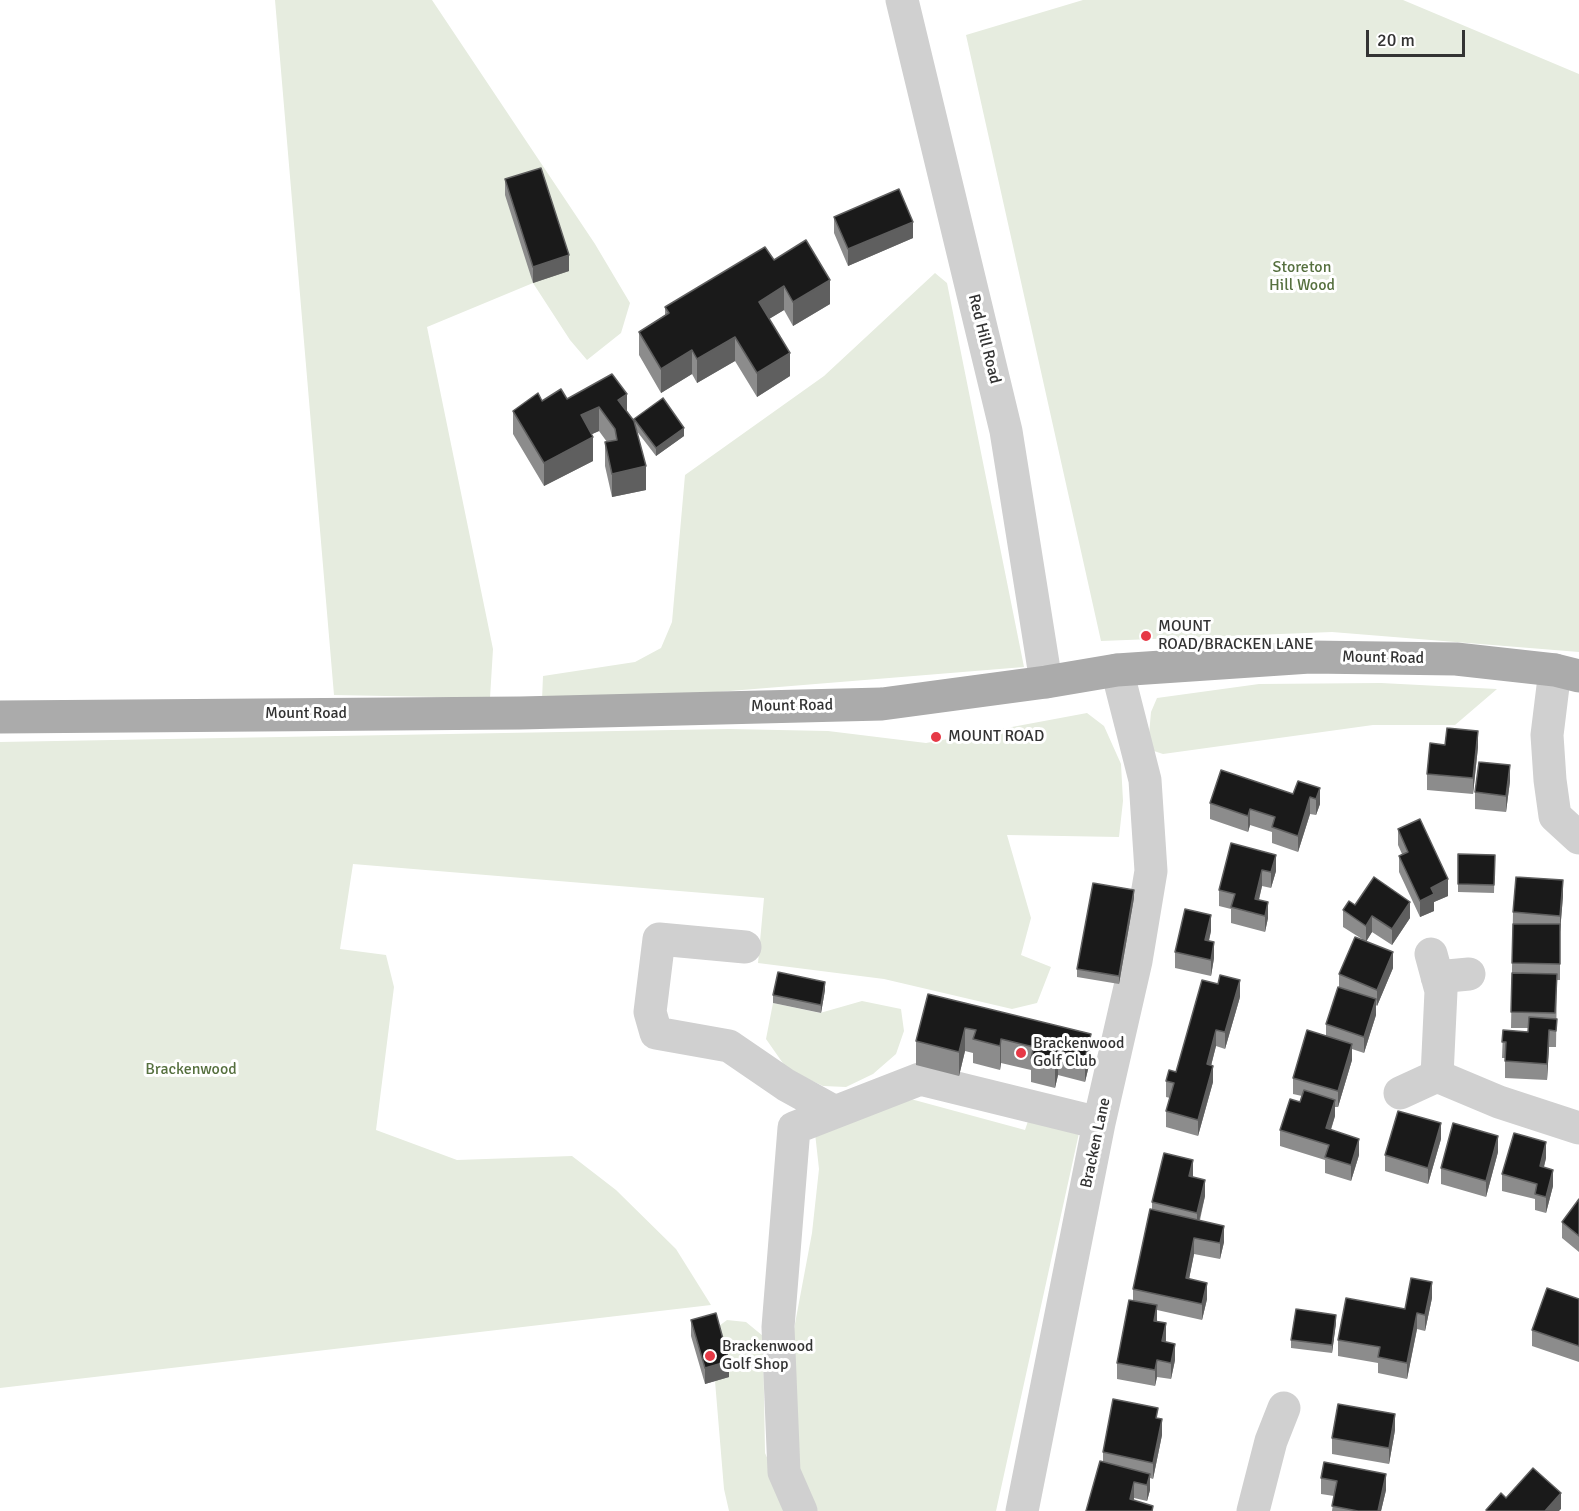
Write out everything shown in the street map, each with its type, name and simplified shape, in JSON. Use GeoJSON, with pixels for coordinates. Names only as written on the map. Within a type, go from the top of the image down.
{"type":"FeatureCollection","features":[{"type":"Feature","properties":{"kind":"main road","name":"Mount Road"},"geometry":{"type":"LineString","coordinates":[[0,717],[520,713],[882,704],[1117,670],[1310,657],[1456,659],[1567,673]]}},
{"type":"Feature","properties":{"kind":"street","name":"Red Hill Road"},"geometry":{"type":"LineString","coordinates":[[902,0],[1006,431],[1046,682]]}},
{"type":"Feature","properties":{"kind":"street","name":"Bracken Lane"},"geometry":{"type":"LineString","coordinates":[[1022,1511],[1099,1123],[1136,961],[1151,871],[1145,780],[1117,670]]}},
{"type":"Feature","properties":{"kind":"street"},"geometry":{"type":"LineString","coordinates":[[1567,673],[1547,735],[1550,780],[1555,816],[1579,838]]}},
{"type":"Feature","properties":{"kind":"street"},"geometry":{"type":"LineString","coordinates":[[745,946],[659,939],[650,1012],[656,1033],[729,1046],[786,1085],[835,1112]]}},
{"type":"Feature","properties":{"kind":"street"},"geometry":{"type":"LineString","coordinates":[[1437,1076],[1441,991],[1446,968]]}},
{"type":"Feature","properties":{"kind":"street"},"geometry":{"type":"LineString","coordinates":[[1400,1093],[1437,1076],[1499,1102],[1579,1128]]}},
{"type":"Feature","properties":{"kind":"street"},"geometry":{"type":"LineString","coordinates":[[801,1511],[784,1472],[778,1327],[794,1128],[920,1079],[1099,1123]]}},
{"type":"Feature","properties":{"kind":"street"},"geometry":{"type":"LineString","coordinates":[[1253,1511],[1271,1441],[1284,1408]]}},
{"type":"Feature","properties":{"kind":"green space"},"geometry":{"type":"Polygon","coordinates":[[[275,0],[432,0],[595,244],[630,303],[621,333],[587,360],[570,340],[533,283],[427,327],[493,649],[490,698],[334,695],[275,0]]]}},
{"type":"Feature","properties":{"kind":"green space","name":"Storeton Hill Wood"},"geometry":{"type":"Polygon","coordinates":[[[1083,0],[1403,0],[1579,74],[1579,652],[1332,632],[1101,641],[966,35],[1083,0]]]}},
{"type":"Feature","properties":{"kind":"green space"},"geometry":{"type":"Polygon","coordinates":[[[935,273],[947,283],[1024,667],[693,694],[542,700],[543,676],[635,662],[661,648],[672,622],[685,475],[824,376],[935,273]]]}},
{"type":"Feature","properties":{"kind":"green space"},"geometry":{"type":"Polygon","coordinates":[[[1381,683],[1497,689],[1455,725],[1373,725],[1163,754],[1151,750],[1149,735],[1151,712],[1157,698],[1259,684],[1381,683]]]}},
{"type":"Feature","properties":{"kind":"green space","name":"Brackenwood"},"geometry":{"type":"Polygon","coordinates":[[[1087,713],[1104,726],[1121,764],[1123,801],[1119,837],[1007,835],[1031,918],[1021,955],[1051,967],[1037,1003],[1012,1009],[884,979],[758,963],[764,898],[353,864],[340,949],[386,955],[394,987],[376,1130],[457,1160],[572,1156],[616,1190],[676,1249],[711,1305],[0,1388],[0,742],[729,729],[828,731],[926,743],[1087,713]]]}},
{"type":"Feature","properties":{"kind":"green space"},"geometry":{"type":"Polygon","coordinates":[[[862,1001],[901,1009],[904,1031],[896,1054],[873,1074],[846,1087],[823,1086],[787,1069],[766,1039],[773,1003],[820,1013],[862,1001]]]}},
{"type":"Feature","properties":{"kind":"green space"},"geometry":{"type":"Polygon","coordinates":[[[907,1098],[1025,1130],[1028,1121],[1079,1133],[996,1511],[812,1511],[791,1459],[791,1345],[812,1233],[819,1169],[815,1133],[907,1098]]]}},
{"type":"Feature","properties":{"kind":"green space"},"geometry":{"type":"Polygon","coordinates":[[[727,1320],[746,1322],[763,1336],[765,1453],[791,1511],[729,1511],[724,1489],[715,1381],[715,1329],[727,1320]]]}},
{"type":"Feature","properties":{"kind":"building"},"geometry":{"type":"Polygon","coordinates":[[[541,168],[569,255],[533,267],[505,179],[541,168]]]}},
{"type":"Feature","properties":{"kind":"building"},"geometry":{"type":"Polygon","coordinates":[[[899,189],[913,222],[848,249],[834,217],[899,189]]]}},
{"type":"Feature","properties":{"kind":"building"},"geometry":{"type":"Polygon","coordinates":[[[806,240],[830,280],[793,302],[784,286],[759,302],[790,353],[757,373],[735,337],[697,359],[692,350],[661,369],[639,332],[669,313],[665,307],[765,247],[774,260],[806,240]]]}},
{"type":"Feature","properties":{"kind":"building"},"geometry":{"type":"Polygon","coordinates":[[[612,374],[627,394],[618,400],[634,421],[646,466],[612,474],[605,442],[617,440],[615,429],[599,407],[581,415],[593,437],[544,463],[513,411],[538,393],[542,401],[561,389],[567,399],[612,374]]]}},
{"type":"Feature","properties":{"kind":"building"},"geometry":{"type":"Polygon","coordinates":[[[663,398],[684,428],[656,448],[634,419],[663,398]]]}},
{"type":"Feature","properties":{"kind":"building"},"geometry":{"type":"Polygon","coordinates":[[[1447,728],[1478,731],[1473,778],[1427,774],[1430,743],[1445,745],[1447,728]]]}},
{"type":"Feature","properties":{"kind":"building"},"geometry":{"type":"Polygon","coordinates":[[[1479,762],[1510,765],[1506,796],[1475,792],[1479,762]]]}},
{"type":"Feature","properties":{"kind":"building"},"geometry":{"type":"Polygon","coordinates":[[[1221,770],[1293,794],[1298,781],[1320,788],[1316,799],[1310,797],[1298,836],[1272,827],[1275,817],[1250,809],[1248,816],[1210,803],[1221,770]]]}},
{"type":"Feature","properties":{"kind":"building"},"geometry":{"type":"Polygon","coordinates":[[[1420,819],[1448,879],[1431,888],[1434,894],[1420,901],[1399,856],[1408,852],[1398,829],[1420,819]]]}},
{"type":"Feature","properties":{"kind":"building"},"geometry":{"type":"Polygon","coordinates":[[[1231,843],[1276,855],[1271,872],[1262,870],[1255,899],[1268,902],[1265,916],[1231,907],[1235,894],[1219,890],[1231,843]]]}},
{"type":"Feature","properties":{"kind":"building"},"geometry":{"type":"Polygon","coordinates":[[[1458,854],[1495,855],[1494,885],[1458,884],[1458,854]]]}},
{"type":"Feature","properties":{"kind":"building"},"geometry":{"type":"Polygon","coordinates":[[[1374,877],[1410,902],[1392,929],[1372,916],[1366,926],[1343,910],[1349,901],[1355,905],[1374,877]]]}},
{"type":"Feature","properties":{"kind":"building"},"geometry":{"type":"Polygon","coordinates":[[[1516,877],[1563,880],[1560,916],[1513,912],[1516,877]]]}},
{"type":"Feature","properties":{"kind":"building"},"geometry":{"type":"Polygon","coordinates":[[[1093,883],[1134,890],[1119,976],[1077,969],[1093,883]]]}},
{"type":"Feature","properties":{"kind":"building"},"geometry":{"type":"Polygon","coordinates":[[[1185,909],[1211,915],[1205,940],[1214,942],[1211,960],[1175,952],[1185,909]]]}},
{"type":"Feature","properties":{"kind":"building"},"geometry":{"type":"Polygon","coordinates":[[[1513,924],[1560,924],[1560,964],[1512,963],[1513,924]]]}},
{"type":"Feature","properties":{"kind":"building"},"geometry":{"type":"Polygon","coordinates":[[[1355,937],[1393,952],[1377,990],[1339,974],[1355,937]]]}},
{"type":"Feature","properties":{"kind":"building"},"geometry":{"type":"Polygon","coordinates":[[[778,972],[825,982],[821,1005],[773,995],[778,972]]]}},
{"type":"Feature","properties":{"kind":"building"},"geometry":{"type":"Polygon","coordinates":[[[1512,973],[1557,974],[1555,1013],[1511,1012],[1512,973]]]}},
{"type":"Feature","properties":{"kind":"building"},"geometry":{"type":"Polygon","coordinates":[[[1220,975],[1240,980],[1225,1032],[1216,1030],[1207,1064],[1213,1066],[1198,1120],[1166,1111],[1174,1083],[1166,1081],[1169,1070],[1176,1072],[1202,980],[1218,984],[1220,975]]]}},
{"type":"Feature","properties":{"kind":"building"},"geometry":{"type":"Polygon","coordinates":[[[1338,987],[1376,999],[1364,1037],[1326,1024],[1338,987]]]}},
{"type":"Feature","properties":{"kind":"building"},"geometry":{"type":"Polygon","coordinates":[[[928,994],[1091,1034],[1085,1058],[1058,1051],[1055,1064],[1031,1058],[1034,1047],[1001,1039],[1000,1046],[973,1039],[976,1030],[965,1028],[959,1052],[916,1041],[928,994]]]}},
{"type":"Feature","properties":{"kind":"building"},"geometry":{"type":"Polygon","coordinates":[[[1529,1017],[1557,1019],[1556,1031],[1549,1030],[1547,1064],[1505,1061],[1506,1042],[1502,1042],[1503,1030],[1528,1032],[1529,1017]]]}},
{"type":"Feature","properties":{"kind":"building"},"geometry":{"type":"Polygon","coordinates":[[[1307,1030],[1352,1044],[1338,1091],[1293,1078],[1307,1030]]]}},
{"type":"Feature","properties":{"kind":"building"},"geometry":{"type":"Polygon","coordinates":[[[1304,1090],[1335,1100],[1326,1128],[1359,1139],[1351,1165],[1325,1157],[1329,1145],[1280,1130],[1290,1099],[1300,1102],[1304,1090]]]}},
{"type":"Feature","properties":{"kind":"building"},"geometry":{"type":"Polygon","coordinates":[[[1398,1111],[1441,1123],[1428,1168],[1385,1155],[1398,1111]]]}},
{"type":"Feature","properties":{"kind":"building"},"geometry":{"type":"Polygon","coordinates":[[[1453,1123],[1498,1136],[1486,1181],[1441,1168],[1453,1123]]]}},
{"type":"Feature","properties":{"kind":"building"},"geometry":{"type":"Polygon","coordinates":[[[1514,1133],[1546,1142],[1540,1166],[1553,1170],[1546,1197],[1535,1194],[1537,1184],[1502,1174],[1514,1133]]]}},
{"type":"Feature","properties":{"kind":"building"},"geometry":{"type":"Polygon","coordinates":[[[1164,1153],[1193,1160],[1189,1176],[1205,1180],[1197,1213],[1152,1202],[1164,1153]]]}},
{"type":"Feature","properties":{"kind":"building"},"geometry":{"type":"Polygon","coordinates":[[[1579,1199],[1579,1236],[1562,1222],[1579,1199]]]}},
{"type":"Feature","properties":{"kind":"building"},"geometry":{"type":"Polygon","coordinates":[[[1150,1209],[1224,1226],[1220,1243],[1194,1238],[1186,1278],[1207,1283],[1202,1304],[1133,1289],[1150,1209]]]}},
{"type":"Feature","properties":{"kind":"building"},"geometry":{"type":"Polygon","coordinates":[[[1411,1278],[1432,1282],[1425,1315],[1417,1313],[1407,1363],[1378,1357],[1380,1347],[1338,1340],[1346,1298],[1405,1309],[1411,1278]]]}},
{"type":"Feature","properties":{"kind":"building"},"geometry":{"type":"Polygon","coordinates":[[[1547,1288],[1579,1299],[1579,1346],[1532,1330],[1547,1288]]]}},
{"type":"Feature","properties":{"kind":"building"},"geometry":{"type":"Polygon","coordinates":[[[1129,1300],[1157,1305],[1154,1321],[1166,1323],[1162,1341],[1175,1344],[1171,1363],[1157,1360],[1155,1370],[1117,1363],[1129,1300]]]}},
{"type":"Feature","properties":{"kind":"building"},"geometry":{"type":"Polygon","coordinates":[[[1296,1309],[1336,1315],[1332,1345],[1291,1340],[1296,1309]]]}},
{"type":"Feature","properties":{"kind":"building"},"geometry":{"type":"Polygon","coordinates":[[[716,1313],[729,1361],[705,1368],[691,1320],[716,1313]]]}},
{"type":"Feature","properties":{"kind":"building"},"geometry":{"type":"Polygon","coordinates":[[[1113,1399],[1158,1408],[1156,1418],[1162,1419],[1153,1463],[1103,1452],[1113,1399]]]}},
{"type":"Feature","properties":{"kind":"building"},"geometry":{"type":"Polygon","coordinates":[[[1338,1404],[1395,1414],[1389,1448],[1332,1438],[1338,1404]]]}},
{"type":"Feature","properties":{"kind":"building"},"geometry":{"type":"Polygon","coordinates":[[[1100,1461],[1150,1474],[1147,1485],[1134,1482],[1130,1499],[1153,1506],[1152,1511],[1086,1511],[1100,1461]]]}},
{"type":"Feature","properties":{"kind":"building"},"geometry":{"type":"Polygon","coordinates":[[[1324,1462],[1386,1474],[1378,1511],[1358,1511],[1332,1506],[1337,1481],[1321,1478],[1324,1462]]]}},
{"type":"Feature","properties":{"kind":"building"},"geometry":{"type":"Polygon","coordinates":[[[1533,1468],[1561,1493],[1545,1511],[1486,1510],[1501,1493],[1506,1498],[1533,1468]]]}},
{"type":"Feature","properties":{"kind":"place","name":"MOUNT ROAD/BRACKEN LANE"},"geometry":{"type":"Point","coordinates":[1146,636]}},
{"type":"Feature","properties":{"kind":"place","name":"MOUNT ROAD"},"geometry":{"type":"Point","coordinates":[936,737]}},
{"type":"Feature","properties":{"kind":"place","name":"Brackenwood Golf Club"},"geometry":{"type":"Point","coordinates":[1021,1053]}},
{"type":"Feature","properties":{"kind":"place","name":"Brackenwood Golf Shop"},"geometry":{"type":"Point","coordinates":[710,1356]}}]}
